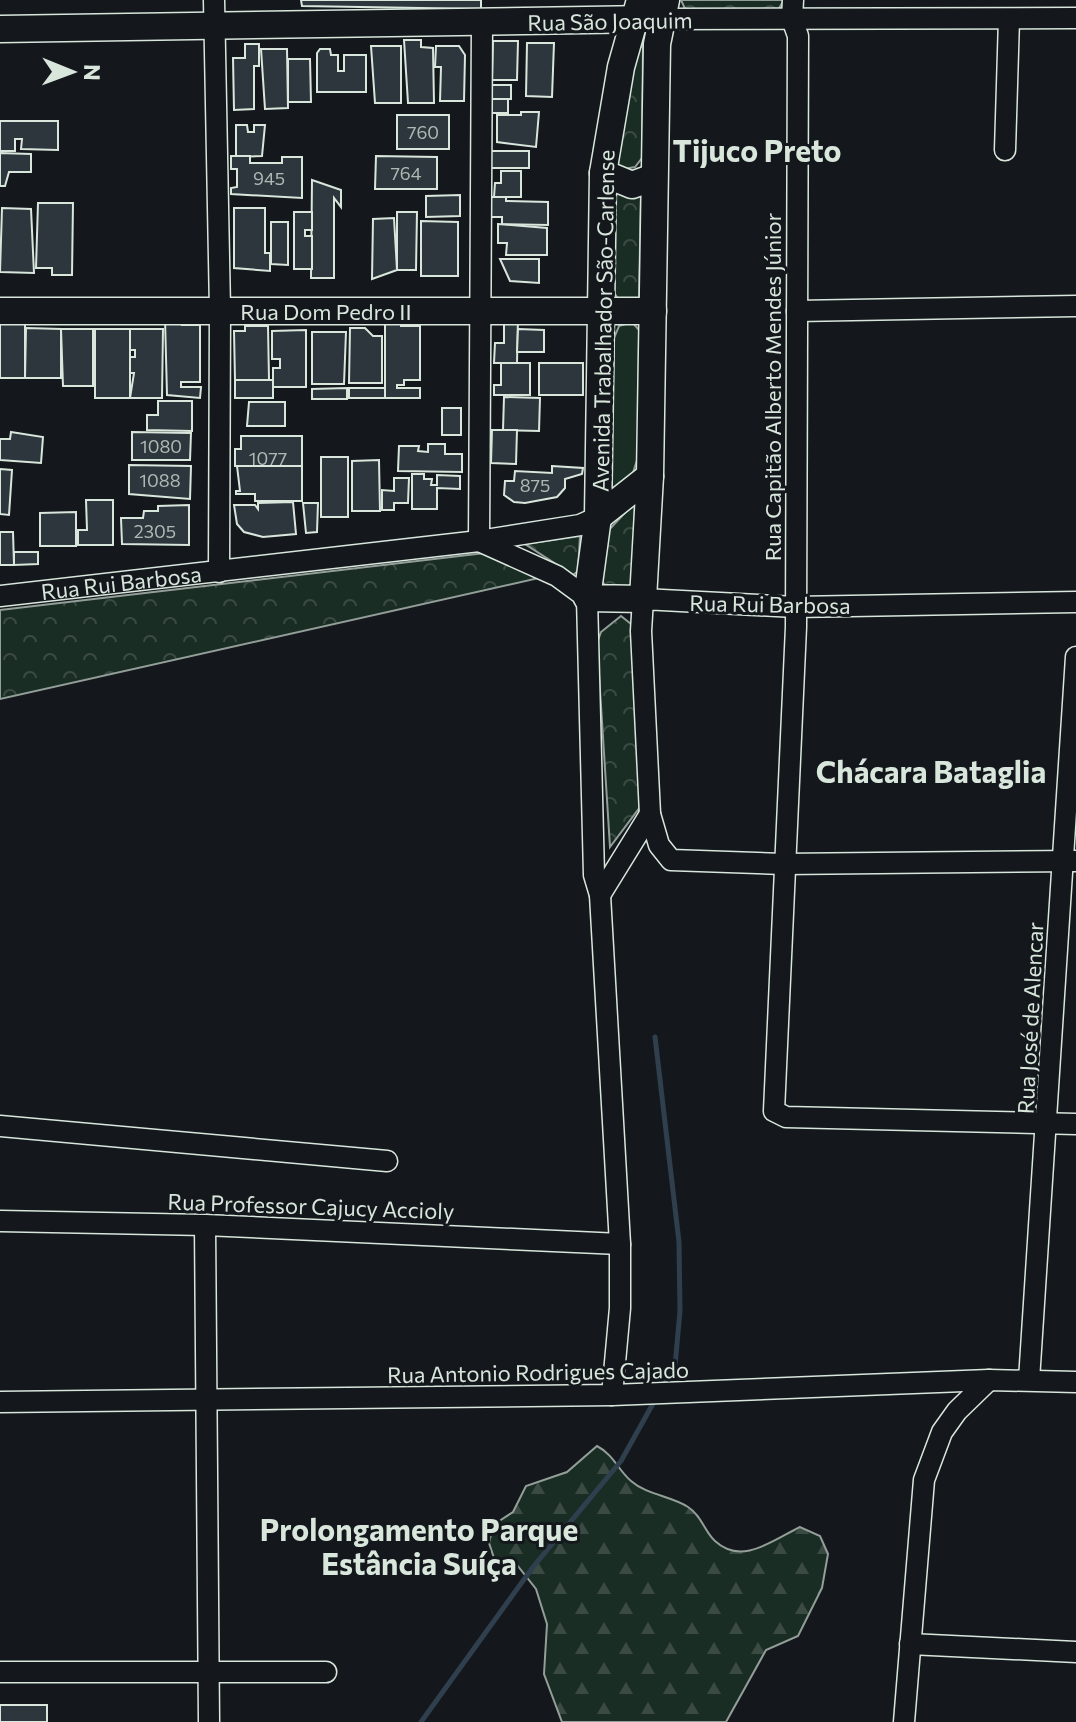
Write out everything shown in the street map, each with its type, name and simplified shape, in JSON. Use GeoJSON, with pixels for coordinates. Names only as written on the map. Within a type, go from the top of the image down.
{"type":"FeatureCollection","features":[{"type":"Feature","properties":{"kind":"main road","name":"Rua São Joaquim"},"geometry":{"type":"LineString","coordinates":[[0,29],[482,23],[595,9],[663,9]]}},
{"type":"Feature","properties":{"kind":"main road"},"geometry":{"type":"LineString","coordinates":[[595,9],[621,67]]}},
{"type":"Feature","properties":{"kind":"main road","name":"Avenida Trabalhador São-Carlense"},"geometry":{"type":"LineString","coordinates":[[587,598],[598,517],[603,173],[621,67],[637,9]]}},
{"type":"Feature","properties":{"kind":"main road"},"geometry":{"type":"LineString","coordinates":[[643,599],[650,476],[657,44],[663,9]]}},
{"type":"Feature","properties":{"kind":"main road"},"geometry":{"type":"LineString","coordinates":[[603,173],[632,185],[654,177]]}},
{"type":"Feature","properties":{"kind":"main road","name":"Rua Dom Pedro II"},"geometry":{"type":"LineString","coordinates":[[0,311],[653,311]]}},
{"type":"Feature","properties":{"kind":"main road"},"geometry":{"type":"LineString","coordinates":[[598,517],[650,476]]}},
{"type":"Feature","properties":{"kind":"main road","name":"Rua Rui Barbosa"},"geometry":{"type":"LineString","coordinates":[[587,598],[643,599]]}},
{"type":"Feature","properties":{"kind":"street"},"geometry":{"type":"LineString","coordinates":[[214,0],[220,310],[219,572]]}},
{"type":"Feature","properties":{"kind":"street","name":"Rua São Joaquim"},"geometry":{"type":"LineString","coordinates":[[663,9],[793,10],[1009,19],[1076,18]]}},
{"type":"Feature","properties":{"kind":"street","name":"Rua Capitão Alberto Mendes Júnior"},"geometry":{"type":"LineString","coordinates":[[793,10],[798,36],[795,607],[774,1111],[786,1117],[1048,1124]]}},
{"type":"Feature","properties":{"kind":"street"},"geometry":{"type":"LineString","coordinates":[[1005,150],[1009,19]]}},
{"type":"Feature","properties":{"kind":"street"},"geometry":{"type":"LineString","coordinates":[[482,23],[479,541],[557,576],[587,598],[594,875],[600,895],[620,1244],[618,1395]]}},
{"type":"Feature","properties":{"kind":"street"},"geometry":{"type":"LineString","coordinates":[[797,311],[1076,306]]}},
{"type":"Feature","properties":{"kind":"street","name":"Rua Rui Barbosa"},"geometry":{"type":"LineString","coordinates":[[0,596],[479,541],[580,525],[598,517]]}},
{"type":"Feature","properties":{"kind":"street"},"geometry":{"type":"LineString","coordinates":[[643,599],[641,631],[650,814],[659,845],[671,860],[783,864],[1070,861]]}},
{"type":"Feature","properties":{"kind":"street","name":"Rua Rui Barbosa"},"geometry":{"type":"LineString","coordinates":[[643,599],[795,607],[1076,602]]}},
{"type":"Feature","properties":{"kind":"street","name":"Rua José de Alencar"},"geometry":{"type":"LineString","coordinates":[[1029,1380],[1070,861],[1076,657]]}},
{"type":"Feature","properties":{"kind":"street"},"geometry":{"type":"LineString","coordinates":[[600,895],[650,814]]}},
{"type":"Feature","properties":{"kind":"street"},"geometry":{"type":"LineString","coordinates":[[1048,1124],[1076,1124]]}},
{"type":"Feature","properties":{"kind":"street"},"geometry":{"type":"LineString","coordinates":[[0,1126],[387,1161]]}},
{"type":"Feature","properties":{"kind":"street","name":"Rua Professor Cajucy Accioly"},"geometry":{"type":"LineString","coordinates":[[0,1221],[205,1225],[620,1244]]}},
{"type":"Feature","properties":{"kind":"street"},"geometry":{"type":"LineString","coordinates":[[205,1225],[209,1722]]}},
{"type":"Feature","properties":{"kind":"street"},"geometry":{"type":"LineString","coordinates":[[904,1722],[924,1480],[931,1456],[957,1411],[989,1380]]}},
{"type":"Feature","properties":{"kind":"street","name":"Rua Antonio Rodrigues Cajado"},"geometry":{"type":"LineString","coordinates":[[0,1402],[618,1395],[989,1380],[1076,1382]]}},
{"type":"Feature","properties":{"kind":"street"},"geometry":{"type":"LineString","coordinates":[[910,1644],[1076,1652]]}},
{"type":"Feature","properties":{"kind":"street"},"geometry":{"type":"LineString","coordinates":[[0,1672],[326,1672]]}},
{"type":"Feature","properties":{"kind":"green space"},"geometry":{"type":"Polygon","coordinates":[[[681,0],[784,0],[778,10],[686,11],[681,0]]]}},
{"type":"Feature","properties":{"kind":"green space"},"geometry":{"type":"Polygon","coordinates":[[[643,46],[642,158],[635,167],[624,169],[617,165],[614,150],[638,48],[643,46]]]}},
{"type":"Feature","properties":{"kind":"green space"},"geometry":{"type":"Polygon","coordinates":[[[615,191],[625,196],[641,191],[639,298],[619,300],[613,291],[615,191]]]}},
{"type":"Feature","properties":{"kind":"green space"},"geometry":{"type":"Polygon","coordinates":[[[632,322],[639,330],[638,457],[631,479],[611,492],[614,338],[619,326],[632,322]]]}},
{"type":"Feature","properties":{"kind":"green space"},"geometry":{"type":"Polygon","coordinates":[[[635,502],[633,583],[628,589],[608,590],[602,581],[607,532],[635,502]]]}},
{"type":"Feature","properties":{"kind":"green space"},"geometry":{"type":"Polygon","coordinates":[[[580,536],[578,571],[573,575],[525,544],[580,536]]]}},
{"type":"Feature","properties":{"kind":"green space"},"geometry":{"type":"Polygon","coordinates":[[[485,553],[539,578],[0,699],[0,610],[485,553]]]}},
{"type":"Feature","properties":{"kind":"green space"},"geometry":{"type":"Polygon","coordinates":[[[621,616],[631,624],[642,793],[640,807],[610,847],[597,643],[601,632],[621,616]]]}},
{"type":"Feature","properties":{"kind":"green space"},"geometry":{"type":"Polygon","coordinates":[[[597,1446],[637,1486],[681,1503],[693,1511],[711,1537],[725,1548],[747,1551],[758,1548],[800,1527],[820,1536],[828,1554],[822,1588],[798,1636],[766,1650],[726,1722],[562,1722],[544,1674],[547,1624],[536,1589],[517,1565],[496,1564],[489,1543],[493,1525],[513,1512],[526,1486],[567,1472],[597,1446]]]}},
{"type":"Feature","properties":{"kind":"building"},"geometry":{"type":"Polygon","coordinates":[[[301,0],[481,0],[481,9],[302,6],[301,0]]]}},
{"type":"Feature","properties":{"kind":"building"},"geometry":{"type":"Polygon","coordinates":[[[404,40],[421,40],[421,47],[433,48],[434,103],[408,103],[404,40]]]}},
{"type":"Feature","properties":{"kind":"building"},"geometry":{"type":"Polygon","coordinates":[[[493,41],[518,41],[517,80],[492,80],[493,41]]]}},
{"type":"Feature","properties":{"kind":"building"},"geometry":{"type":"Polygon","coordinates":[[[527,43],[554,43],[552,97],[526,96],[527,43]]]}},
{"type":"Feature","properties":{"kind":"building"},"geometry":{"type":"Polygon","coordinates":[[[245,44],[259,44],[259,66],[254,66],[254,109],[234,110],[233,58],[245,58],[245,44]]]}},
{"type":"Feature","properties":{"kind":"building"},"geometry":{"type":"Polygon","coordinates":[[[371,46],[401,46],[401,103],[375,103],[371,46]]]}},
{"type":"Feature","properties":{"kind":"building"},"geometry":{"type":"Polygon","coordinates":[[[436,46],[459,46],[465,55],[464,101],[440,101],[441,67],[435,67],[436,46]]]}},
{"type":"Feature","properties":{"kind":"building"},"geometry":{"type":"Polygon","coordinates":[[[261,49],[287,49],[288,108],[265,109],[261,49]]]}},
{"type":"Feature","properties":{"kind":"building"},"geometry":{"type":"Polygon","coordinates":[[[320,49],[330,49],[331,55],[338,55],[338,71],[344,71],[344,55],[366,55],[366,92],[317,92],[317,53],[320,49]]]}},
{"type":"Feature","properties":{"kind":"building"},"geometry":{"type":"Polygon","coordinates":[[[288,59],[310,59],[311,102],[288,102],[288,59]]]}},
{"type":"Feature","properties":{"kind":"building"},"geometry":{"type":"Polygon","coordinates":[[[492,85],[511,85],[511,99],[492,99],[492,85]]]}},
{"type":"Feature","properties":{"kind":"building"},"geometry":{"type":"Polygon","coordinates":[[[492,99],[508,99],[508,113],[491,113],[492,99]]]}},
{"type":"Feature","properties":{"kind":"building"},"geometry":{"type":"Polygon","coordinates":[[[521,112],[539,112],[536,147],[497,142],[497,115],[521,115],[521,112]]]}},
{"type":"Feature","properties":{"kind":"building"},"geometry":{"type":"Polygon","coordinates":[[[397,115],[449,115],[449,149],[397,149],[397,115]]]}},
{"type":"Feature","properties":{"kind":"building"},"geometry":{"type":"Polygon","coordinates":[[[0,121],[58,121],[58,150],[21,149],[22,139],[15,139],[15,151],[0,151],[0,121]]]}},
{"type":"Feature","properties":{"kind":"building"},"geometry":{"type":"Polygon","coordinates":[[[236,125],[247,125],[248,132],[254,132],[254,125],[265,125],[262,156],[236,157],[236,125]]]}},
{"type":"Feature","properties":{"kind":"building"},"geometry":{"type":"Polygon","coordinates":[[[491,151],[529,151],[529,168],[491,168],[491,151]]]}},
{"type":"Feature","properties":{"kind":"building"},"geometry":{"type":"Polygon","coordinates":[[[0,153],[31,154],[31,172],[9,172],[5,186],[0,186],[0,153]]]}},
{"type":"Feature","properties":{"kind":"building"},"geometry":{"type":"Polygon","coordinates":[[[231,156],[250,156],[250,163],[282,163],[282,157],[302,157],[302,198],[231,194],[231,188],[237,187],[237,169],[231,169],[231,156]]]}},
{"type":"Feature","properties":{"kind":"building"},"geometry":{"type":"Polygon","coordinates":[[[376,156],[437,157],[437,189],[375,189],[376,156]]]}},
{"type":"Feature","properties":{"kind":"building"},"geometry":{"type":"Polygon","coordinates":[[[501,171],[521,171],[521,197],[494,197],[495,183],[501,183],[501,171]]]}},
{"type":"Feature","properties":{"kind":"building"},"geometry":{"type":"Polygon","coordinates":[[[312,180],[341,190],[341,207],[334,198],[334,278],[311,278],[312,180]]]}},
{"type":"Feature","properties":{"kind":"building"},"geometry":{"type":"Polygon","coordinates":[[[460,195],[460,216],[426,217],[426,196],[460,195]]]}},
{"type":"Feature","properties":{"kind":"building"},"geometry":{"type":"Polygon","coordinates":[[[491,197],[506,197],[506,201],[548,202],[548,225],[502,224],[502,217],[491,217],[491,197]]]}},
{"type":"Feature","properties":{"kind":"building"},"geometry":{"type":"Polygon","coordinates":[[[38,203],[73,203],[72,275],[52,275],[52,268],[36,268],[38,203]]]}},
{"type":"Feature","properties":{"kind":"building"},"geometry":{"type":"Polygon","coordinates":[[[2,208],[31,209],[34,273],[0,272],[2,208]]]}},
{"type":"Feature","properties":{"kind":"building"},"geometry":{"type":"Polygon","coordinates":[[[234,208],[265,208],[265,253],[270,253],[270,271],[234,268],[234,208]]]}},
{"type":"Feature","properties":{"kind":"building"},"geometry":{"type":"Polygon","coordinates":[[[294,212],[312,212],[312,230],[305,230],[305,236],[312,236],[312,269],[294,269],[294,212]]]}},
{"type":"Feature","properties":{"kind":"building"},"geometry":{"type":"Polygon","coordinates":[[[397,212],[417,212],[416,270],[397,270],[397,212]]]}},
{"type":"Feature","properties":{"kind":"building"},"geometry":{"type":"Polygon","coordinates":[[[394,218],[397,270],[372,279],[373,219],[394,218]]]}},
{"type":"Feature","properties":{"kind":"building"},"geometry":{"type":"Polygon","coordinates":[[[421,221],[458,222],[458,276],[421,276],[421,221]]]}},
{"type":"Feature","properties":{"kind":"building"},"geometry":{"type":"Polygon","coordinates":[[[271,222],[288,222],[288,265],[271,264],[271,222]]]}},
{"type":"Feature","properties":{"kind":"building"},"geometry":{"type":"Polygon","coordinates":[[[498,224],[547,228],[547,255],[506,255],[507,243],[498,243],[498,224]]]}},
{"type":"Feature","properties":{"kind":"building"},"geometry":{"type":"Polygon","coordinates":[[[500,259],[539,259],[539,283],[510,281],[500,259]]]}},
{"type":"Feature","properties":{"kind":"building"},"geometry":{"type":"Polygon","coordinates":[[[385,315],[401,315],[401,326],[420,326],[420,380],[404,380],[404,385],[397,385],[397,388],[420,388],[420,398],[385,398],[385,315]]]}},
{"type":"Feature","properties":{"kind":"building"},"geometry":{"type":"Polygon","coordinates":[[[518,318],[517,363],[494,363],[495,343],[504,343],[504,323],[518,318]]]}},
{"type":"Feature","properties":{"kind":"building"},"geometry":{"type":"Polygon","coordinates":[[[165,319],[183,319],[182,325],[200,325],[200,382],[181,382],[181,387],[201,387],[200,398],[167,395],[165,319]]]}},
{"type":"Feature","properties":{"kind":"building"},"geometry":{"type":"Polygon","coordinates":[[[0,322],[25,322],[25,378],[0,378],[0,322]]]}},
{"type":"Feature","properties":{"kind":"building"},"geometry":{"type":"Polygon","coordinates":[[[245,326],[268,326],[269,380],[235,380],[234,331],[245,331],[245,326]]]}},
{"type":"Feature","properties":{"kind":"building"},"geometry":{"type":"Polygon","coordinates":[[[26,328],[61,329],[61,378],[25,378],[26,328]]]}},
{"type":"Feature","properties":{"kind":"building"},"geometry":{"type":"Polygon","coordinates":[[[350,328],[365,328],[373,336],[382,336],[382,383],[349,383],[350,328]]]}},
{"type":"Feature","properties":{"kind":"building"},"geometry":{"type":"Polygon","coordinates":[[[61,329],[93,329],[93,386],[63,386],[61,329]]]}},
{"type":"Feature","properties":{"kind":"building"},"geometry":{"type":"Polygon","coordinates":[[[95,329],[130,329],[130,398],[95,398],[95,329]]]}},
{"type":"Feature","properties":{"kind":"building"},"geometry":{"type":"Polygon","coordinates":[[[130,329],[163,329],[162,398],[130,398],[134,373],[130,373],[130,357],[135,357],[135,350],[130,350],[130,329]]]}},
{"type":"Feature","properties":{"kind":"building"},"geometry":{"type":"Polygon","coordinates":[[[518,329],[544,330],[544,352],[517,352],[518,329]]]}},
{"type":"Feature","properties":{"kind":"building"},"geometry":{"type":"Polygon","coordinates":[[[306,330],[306,387],[273,387],[273,368],[280,368],[280,359],[272,359],[272,331],[306,330]]]}},
{"type":"Feature","properties":{"kind":"building"},"geometry":{"type":"Polygon","coordinates":[[[312,332],[346,332],[344,384],[312,384],[312,332]]]}},
{"type":"Feature","properties":{"kind":"building"},"geometry":{"type":"Polygon","coordinates":[[[501,363],[530,363],[530,395],[494,395],[494,385],[501,385],[501,363]]]}},
{"type":"Feature","properties":{"kind":"building"},"geometry":{"type":"Polygon","coordinates":[[[539,363],[583,363],[583,395],[539,395],[539,363]]]}},
{"type":"Feature","properties":{"kind":"building"},"geometry":{"type":"Polygon","coordinates":[[[235,380],[273,380],[273,398],[235,398],[235,380]]]}},
{"type":"Feature","properties":{"kind":"building"},"geometry":{"type":"Polygon","coordinates":[[[347,388],[347,399],[312,399],[312,389],[347,388]]]}},
{"type":"Feature","properties":{"kind":"building"},"geometry":{"type":"Polygon","coordinates":[[[349,388],[385,388],[385,398],[349,398],[349,388]]]}},
{"type":"Feature","properties":{"kind":"building"},"geometry":{"type":"Polygon","coordinates":[[[504,397],[540,398],[539,431],[503,430],[504,397]]]}},
{"type":"Feature","properties":{"kind":"building"},"geometry":{"type":"Polygon","coordinates":[[[158,401],[192,401],[192,431],[147,430],[147,415],[158,415],[158,401]]]}},
{"type":"Feature","properties":{"kind":"building"},"geometry":{"type":"Polygon","coordinates":[[[249,402],[285,402],[285,426],[247,426],[249,402]]]}},
{"type":"Feature","properties":{"kind":"building"},"geometry":{"type":"Polygon","coordinates":[[[442,408],[461,408],[461,435],[442,435],[442,408]]]}},
{"type":"Feature","properties":{"kind":"building"},"geometry":{"type":"Polygon","coordinates":[[[492,430],[517,430],[516,464],[491,463],[492,430]]]}},
{"type":"Feature","properties":{"kind":"building"},"geometry":{"type":"Polygon","coordinates":[[[11,432],[43,437],[41,463],[0,460],[0,439],[10,439],[11,432]]]}},
{"type":"Feature","properties":{"kind":"building"},"geometry":{"type":"Polygon","coordinates":[[[132,432],[191,433],[190,460],[132,460],[132,432]]]}},
{"type":"Feature","properties":{"kind":"building"},"geometry":{"type":"Polygon","coordinates":[[[241,436],[302,436],[302,466],[235,466],[235,449],[241,449],[241,436]]]}},
{"type":"Feature","properties":{"kind":"building"},"geometry":{"type":"Polygon","coordinates":[[[428,444],[445,444],[445,454],[462,454],[462,472],[398,471],[399,446],[419,446],[418,451],[428,452],[428,444]]]}},
{"type":"Feature","properties":{"kind":"building"},"geometry":{"type":"Polygon","coordinates":[[[321,457],[348,457],[348,517],[321,517],[321,457]]]}},
{"type":"Feature","properties":{"kind":"building"},"geometry":{"type":"Polygon","coordinates":[[[379,460],[380,511],[352,511],[352,461],[379,460]]]}},
{"type":"Feature","properties":{"kind":"building"},"geometry":{"type":"Polygon","coordinates":[[[129,465],[191,466],[190,499],[129,494],[129,465]]]}},
{"type":"Feature","properties":{"kind":"building"},"geometry":{"type":"Polygon","coordinates":[[[237,466],[302,466],[302,501],[255,501],[255,494],[236,494],[240,491],[237,466]]]}},
{"type":"Feature","properties":{"kind":"building"},"geometry":{"type":"Polygon","coordinates":[[[552,466],[583,468],[582,474],[565,479],[565,488],[557,497],[525,503],[514,502],[504,495],[505,481],[514,481],[515,471],[552,473],[552,466]]]}},
{"type":"Feature","properties":{"kind":"building"},"geometry":{"type":"Polygon","coordinates":[[[0,469],[12,470],[9,515],[0,514],[0,469]]]}},
{"type":"Feature","properties":{"kind":"building"},"geometry":{"type":"Polygon","coordinates":[[[412,474],[424,474],[424,479],[432,479],[431,485],[437,485],[437,475],[460,476],[460,489],[437,488],[437,509],[412,509],[412,474]]]}},
{"type":"Feature","properties":{"kind":"building"},"geometry":{"type":"Polygon","coordinates":[[[394,478],[409,478],[408,503],[394,503],[394,510],[382,510],[382,490],[394,491],[394,478]]]}},
{"type":"Feature","properties":{"kind":"building"},"geometry":{"type":"Polygon","coordinates":[[[86,500],[113,500],[113,545],[78,545],[78,530],[87,530],[86,500]]]}},
{"type":"Feature","properties":{"kind":"building"},"geometry":{"type":"Polygon","coordinates":[[[293,502],[296,534],[263,537],[244,532],[237,524],[234,505],[255,505],[258,509],[258,503],[293,502]]]}},
{"type":"Feature","properties":{"kind":"building"},"geometry":{"type":"Polygon","coordinates":[[[303,503],[318,503],[317,532],[306,533],[303,503]]]}},
{"type":"Feature","properties":{"kind":"building"},"geometry":{"type":"Polygon","coordinates":[[[189,505],[189,545],[122,544],[121,518],[143,518],[144,511],[158,511],[158,506],[189,505]]]}},
{"type":"Feature","properties":{"kind":"building"},"geometry":{"type":"Polygon","coordinates":[[[76,512],[76,546],[40,546],[40,513],[76,512]]]}},
{"type":"Feature","properties":{"kind":"building"},"geometry":{"type":"Polygon","coordinates":[[[0,532],[13,532],[14,565],[0,565],[0,532]]]}},
{"type":"Feature","properties":{"kind":"building"},"geometry":{"type":"Polygon","coordinates":[[[14,552],[38,552],[38,564],[14,565],[14,552]]]}},
{"type":"Feature","properties":{"kind":"building"},"geometry":{"type":"Polygon","coordinates":[[[0,1705],[47,1705],[47,1722],[0,1722],[0,1705]]]}},
{"type":"Feature","properties":{"kind":"waterway"},"geometry":{"type":"LineString","coordinates":[[655,1037],[679,1242],[680,1311],[675,1366],[662,1388]]}},
{"type":"Feature","properties":{"kind":"waterway"},"geometry":{"type":"LineString","coordinates":[[421,1722],[533,1567],[621,1461],[655,1400]]}},
{"type":"Feature","properties":{"kind":"district","name":"Tijuco Preto"},"geometry":{"type":"Point","coordinates":[757,149]}},
{"type":"Feature","properties":{"kind":"district","name":"Chácara Bataglia"},"geometry":{"type":"Point","coordinates":[931,770]}},
{"type":"Feature","properties":{"kind":"district","name":"Prolongamento Parque Estância Suíça"},"geometry":{"type":"Point","coordinates":[419,1545]}}]}
